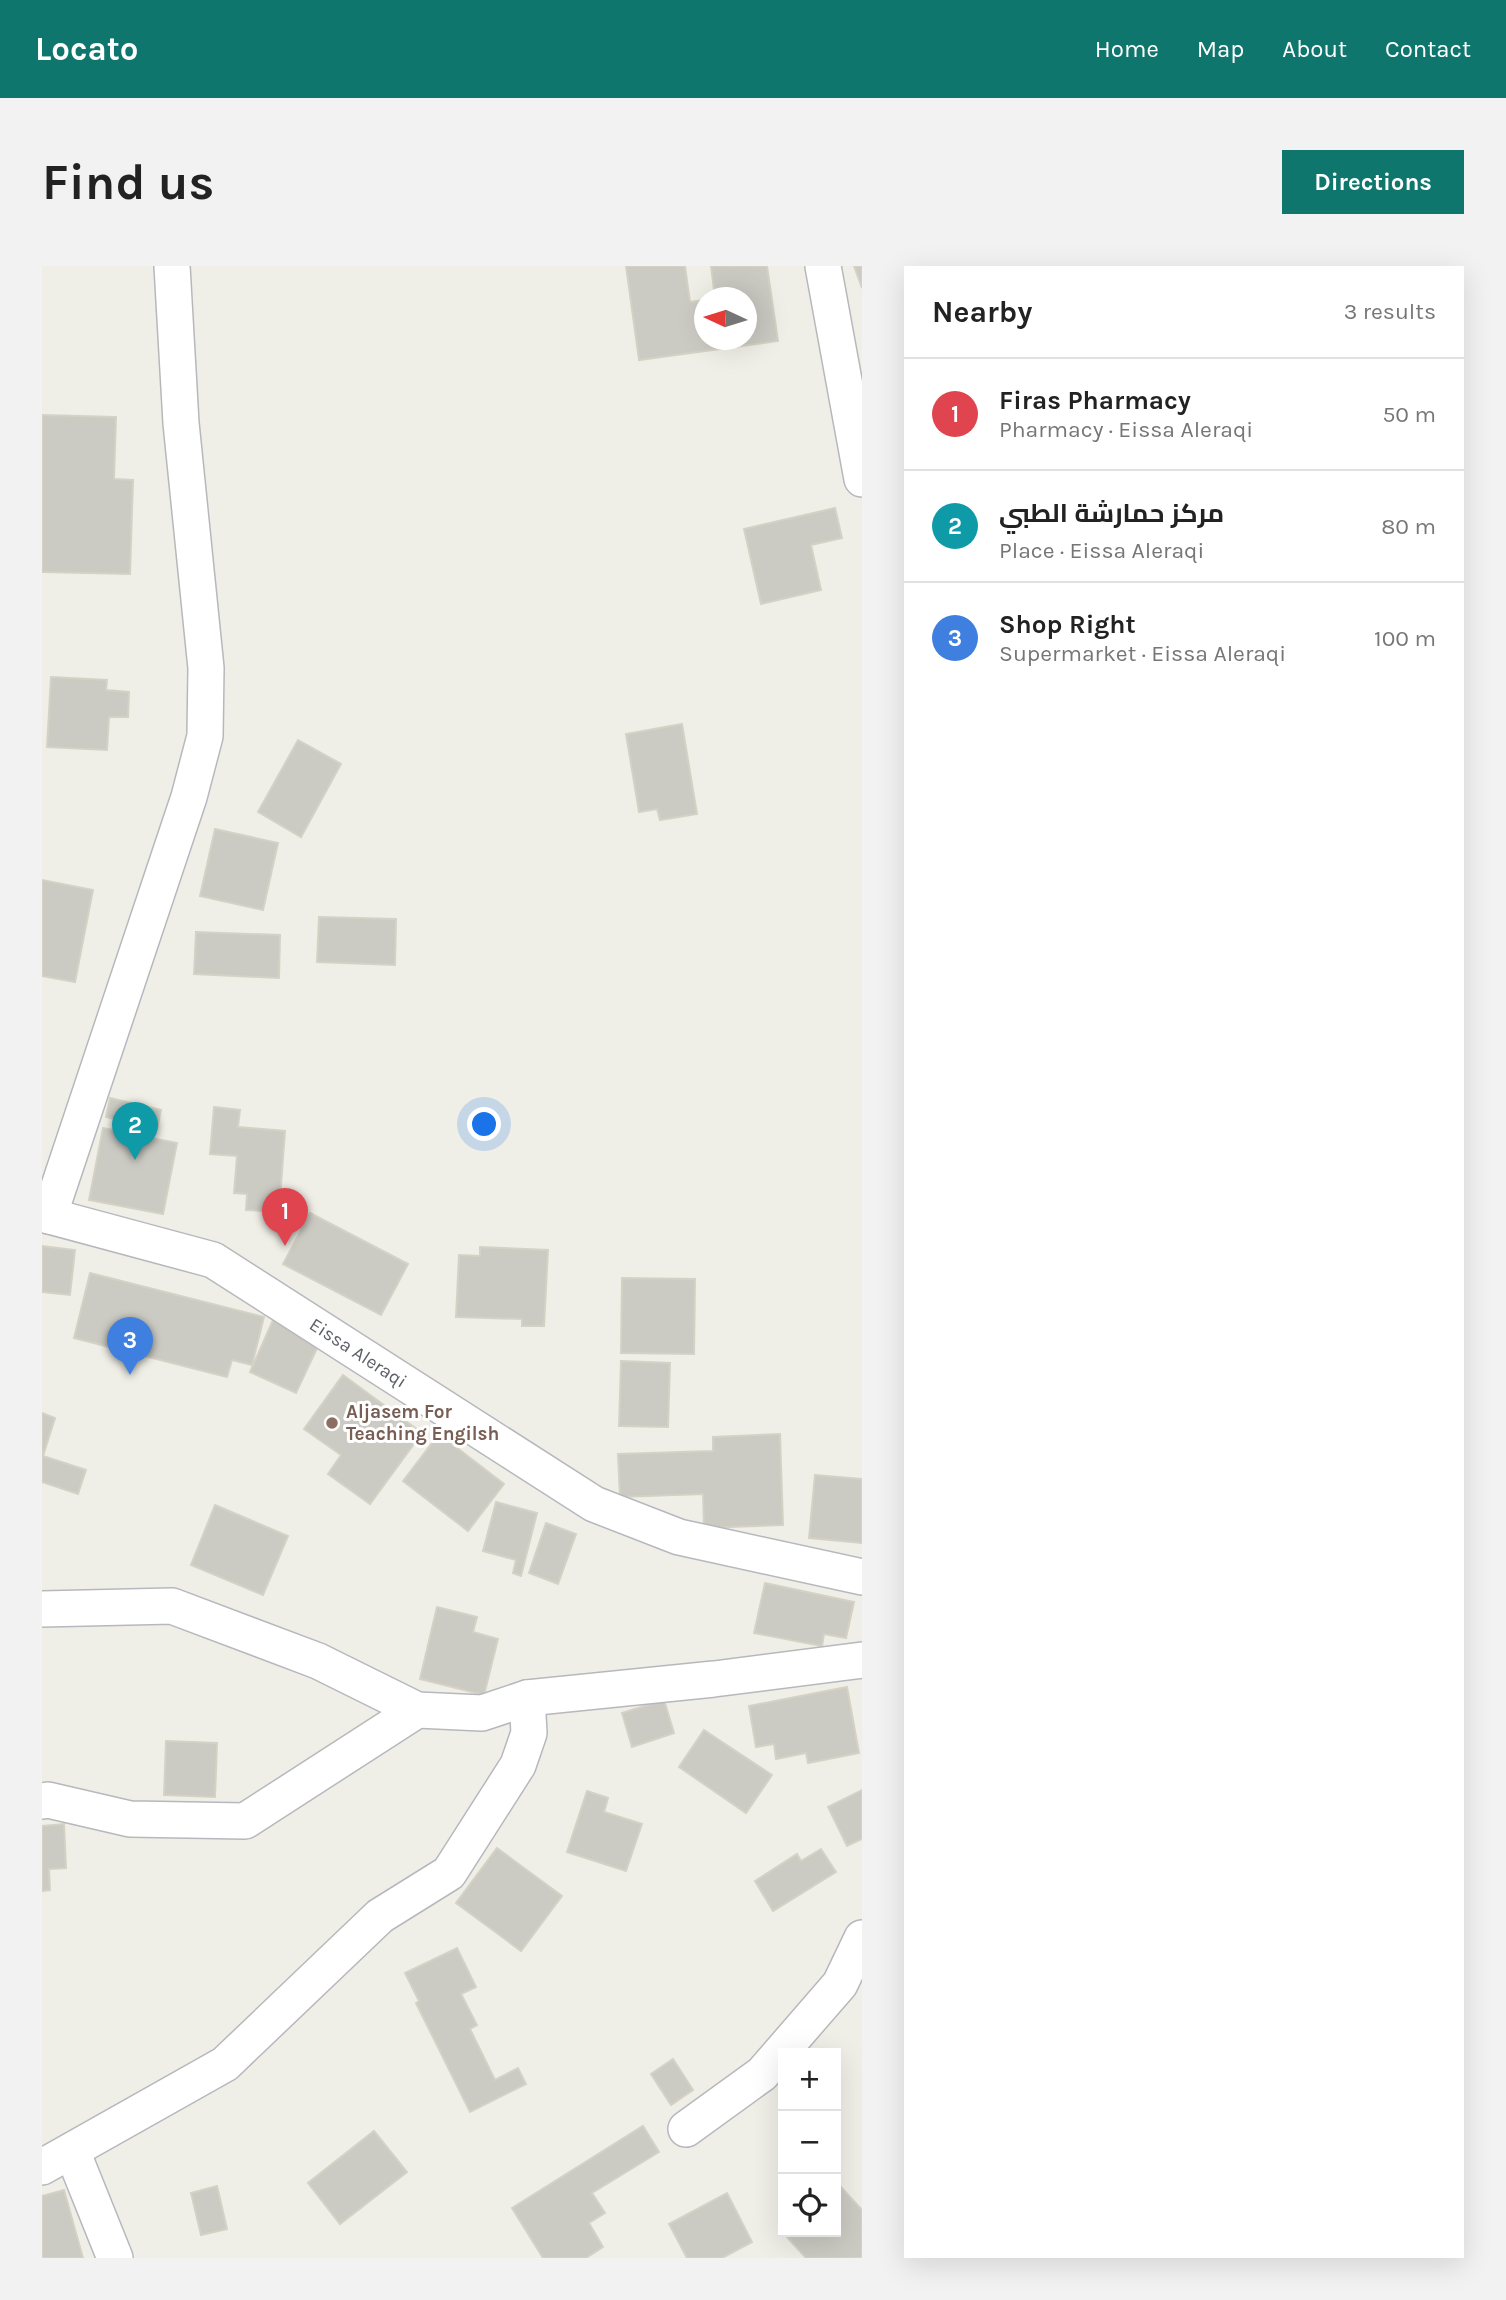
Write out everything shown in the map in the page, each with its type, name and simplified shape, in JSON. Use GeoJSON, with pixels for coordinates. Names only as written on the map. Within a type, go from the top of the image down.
{"type":"FeatureCollection","features":[{"type":"Feature","properties":{"kind":"street"},"geometry":{"type":"LineString","coordinates":[[45,1215],[189,797],[205,736],[206,668],[181,423],[172,266]]}},
{"type":"Feature","properties":{"kind":"street"},"geometry":{"type":"LineString","coordinates":[[823,266],[862,479]]}},
{"type":"Feature","properties":{"kind":"street","name":"Eissa Aleraqi"},"geometry":{"type":"LineString","coordinates":[[45,1215],[213,1260],[594,1504],[679,1537],[862,1577]]}},
{"type":"Feature","properties":{"kind":"street"},"geometry":{"type":"LineString","coordinates":[[42,1609],[172,1606],[318,1661],[417,1710],[482,1713],[527,1698],[714,1679],[862,1660]]}},
{"type":"Feature","properties":{"kind":"street"},"geometry":{"type":"LineString","coordinates":[[115,2258],[57,2159],[225,2064],[380,1916],[449,1873],[518,1765],[529,1733],[527,1698]]}},
{"type":"Feature","properties":{"kind":"street"},"geometry":{"type":"LineString","coordinates":[[42,1801],[48,1800],[130,1819],[245,1821],[417,1710]]}},
{"type":"Feature","properties":{"kind":"street"},"geometry":{"type":"LineString","coordinates":[[686,2129],[762,2074],[840,1984],[862,1938]]}},
{"type":"Feature","properties":{"kind":"building"},"geometry":{"type":"Polygon","coordinates":[[[626,266],[685,266],[690,302],[694,301],[694,350],[712,350],[639,360],[626,266]]]}},
{"type":"Feature","properties":{"kind":"building"},"geometry":{"type":"Polygon","coordinates":[[[711,266],[767,266],[778,341],[757,344],[757,287],[714,287],[711,266]]]}},
{"type":"Feature","properties":{"kind":"building"},"geometry":{"type":"Polygon","coordinates":[[[854,266],[862,266],[862,288],[854,266]]]}},
{"type":"Feature","properties":{"kind":"building"},"geometry":{"type":"Polygon","coordinates":[[[42,415],[116,417],[114,479],[133,480],[130,574],[42,572],[42,415]]]}},
{"type":"Feature","properties":{"kind":"building"},"geometry":{"type":"Polygon","coordinates":[[[835,508],[842,538],[811,545],[821,590],[761,604],[744,529],[835,508]]]}},
{"type":"Feature","properties":{"kind":"building"},"geometry":{"type":"Polygon","coordinates":[[[51,677],[107,680],[106,690],[129,692],[128,717],[109,717],[107,750],[47,747],[51,677]]]}},
{"type":"Feature","properties":{"kind":"building"},"geometry":{"type":"Polygon","coordinates":[[[682,724],[697,814],[660,820],[657,809],[639,812],[626,734],[682,724]]]}},
{"type":"Feature","properties":{"kind":"building"},"geometry":{"type":"Polygon","coordinates":[[[298,740],[341,764],[301,837],[258,812],[298,740]]]}},
{"type":"Feature","properties":{"kind":"building"},"geometry":{"type":"Polygon","coordinates":[[[215,829],[278,843],[263,910],[200,896],[215,829]]]}},
{"type":"Feature","properties":{"kind":"building"},"geometry":{"type":"Polygon","coordinates":[[[42,880],[93,890],[75,982],[42,976],[42,880]]]}},
{"type":"Feature","properties":{"kind":"building"},"geometry":{"type":"Polygon","coordinates":[[[319,917],[396,919],[395,965],[317,962],[319,917]]]}},
{"type":"Feature","properties":{"kind":"building"},"geometry":{"type":"Polygon","coordinates":[[[196,932],[280,935],[279,978],[194,974],[196,932]]]}},
{"type":"Feature","properties":{"kind":"building"},"geometry":{"type":"Polygon","coordinates":[[[110,1098],[161,1110],[157,1129],[106,1117],[110,1098]]]}},
{"type":"Feature","properties":{"kind":"building"},"geometry":{"type":"Polygon","coordinates":[[[214,1107],[240,1110],[238,1127],[285,1131],[279,1212],[246,1210],[247,1194],[234,1193],[237,1156],[210,1154],[214,1107]]]}},
{"type":"Feature","properties":{"kind":"building"},"geometry":{"type":"Polygon","coordinates":[[[103,1128],[177,1143],[163,1214],[89,1200],[103,1128]]]}},
{"type":"Feature","properties":{"kind":"building"},"geometry":{"type":"Polygon","coordinates":[[[310,1213],[408,1264],[381,1315],[283,1264],[310,1213]]]}},
{"type":"Feature","properties":{"kind":"building"},"geometry":{"type":"Polygon","coordinates":[[[42,1246],[75,1250],[70,1295],[42,1292],[42,1246]]]}},
{"type":"Feature","properties":{"kind":"building"},"geometry":{"type":"Polygon","coordinates":[[[480,1247],[548,1250],[544,1326],[522,1326],[522,1319],[456,1317],[459,1255],[480,1256],[480,1247]]]}},
{"type":"Feature","properties":{"kind":"building"},"geometry":{"type":"Polygon","coordinates":[[[90,1273],[264,1317],[252,1365],[232,1360],[227,1377],[74,1338],[90,1273]]]}},
{"type":"Feature","properties":{"kind":"building"},"geometry":{"type":"Polygon","coordinates":[[[622,1278],[695,1279],[694,1354],[621,1353],[622,1278]]]}},
{"type":"Feature","properties":{"kind":"building"},"geometry":{"type":"Polygon","coordinates":[[[273,1320],[320,1342],[296,1393],[250,1372],[273,1320]]]}},
{"type":"Feature","properties":{"kind":"building"},"geometry":{"type":"Polygon","coordinates":[[[621,1361],[670,1363],[668,1427],[619,1426],[621,1361]]]}},
{"type":"Feature","properties":{"kind":"building"},"geometry":{"type":"Polygon","coordinates":[[[343,1375],[422,1433],[370,1504],[328,1474],[341,1455],[304,1429],[343,1375]]]}},
{"type":"Feature","properties":{"kind":"building"},"geometry":{"type":"Polygon","coordinates":[[[42,1413],[55,1418],[43,1456],[86,1470],[78,1494],[42,1482],[42,1413]]]}},
{"type":"Feature","properties":{"kind":"building"},"geometry":{"type":"Polygon","coordinates":[[[439,1434],[504,1484],[468,1531],[403,1481],[439,1434]]]}},
{"type":"Feature","properties":{"kind":"building"},"geometry":{"type":"Polygon","coordinates":[[[780,1434],[783,1525],[704,1528],[703,1494],[620,1497],[618,1454],[713,1451],[713,1437],[780,1434]]]}},
{"type":"Feature","properties":{"kind":"building"},"geometry":{"type":"Polygon","coordinates":[[[815,1475],[862,1479],[862,1543],[809,1538],[815,1475]]]}},
{"type":"Feature","properties":{"kind":"building"},"geometry":{"type":"Polygon","coordinates":[[[496,1502],[537,1513],[521,1576],[513,1573],[516,1560],[483,1551],[496,1502]]]}},
{"type":"Feature","properties":{"kind":"building"},"geometry":{"type":"Polygon","coordinates":[[[215,1505],[288,1536],[263,1595],[191,1565],[215,1505]]]}},
{"type":"Feature","properties":{"kind":"building"},"geometry":{"type":"Polygon","coordinates":[[[546,1523],[576,1534],[558,1584],[529,1573],[546,1523]]]}},
{"type":"Feature","properties":{"kind":"building"},"geometry":{"type":"Polygon","coordinates":[[[765,1583],[854,1602],[846,1638],[824,1634],[822,1646],[754,1633],[765,1583]]]}},
{"type":"Feature","properties":{"kind":"building"},"geometry":{"type":"Polygon","coordinates":[[[437,1607],[477,1617],[473,1632],[498,1639],[484,1695],[420,1679],[437,1607]]]}},
{"type":"Feature","properties":{"kind":"building"},"geometry":{"type":"Polygon","coordinates":[[[847,1687],[859,1753],[808,1763],[806,1753],[776,1759],[774,1744],[756,1747],[749,1706],[847,1687]]]}},
{"type":"Feature","properties":{"kind":"building"},"geometry":{"type":"Polygon","coordinates":[[[664,1700],[674,1733],[632,1747],[622,1713],[664,1700]]]}},
{"type":"Feature","properties":{"kind":"building"},"geometry":{"type":"Polygon","coordinates":[[[704,1730],[772,1775],[746,1813],[679,1767],[704,1730]]]}},
{"type":"Feature","properties":{"kind":"building"},"geometry":{"type":"Polygon","coordinates":[[[166,1741],[217,1743],[215,1797],[164,1795],[166,1741]]]}},
{"type":"Feature","properties":{"kind":"building"},"geometry":{"type":"Polygon","coordinates":[[[862,1790],[862,1839],[847,1846],[828,1807],[862,1790]]]}},
{"type":"Feature","properties":{"kind":"building"},"geometry":{"type":"Polygon","coordinates":[[[587,1791],[608,1798],[604,1812],[642,1824],[626,1871],[567,1852],[587,1791]]]}},
{"type":"Feature","properties":{"kind":"building"},"geometry":{"type":"Polygon","coordinates":[[[64,1824],[66,1868],[49,1869],[50,1890],[42,1891],[42,1826],[64,1824]]]}},
{"type":"Feature","properties":{"kind":"building"},"geometry":{"type":"Polygon","coordinates":[[[497,1848],[562,1896],[521,1951],[456,1903],[497,1848]]]}},
{"type":"Feature","properties":{"kind":"building"},"geometry":{"type":"Polygon","coordinates":[[[821,1849],[836,1872],[773,1911],[755,1881],[797,1854],[801,1861],[821,1849]]]}},
{"type":"Feature","properties":{"kind":"building"},"geometry":{"type":"Polygon","coordinates":[[[457,1948],[476,1987],[461,1994],[477,2025],[470,2029],[495,2080],[518,2068],[526,2084],[470,2112],[416,2003],[419,2001],[405,1973],[457,1948]]]}},
{"type":"Feature","properties":{"kind":"building"},"geometry":{"type":"Polygon","coordinates":[[[673,2059],[693,2090],[671,2105],[651,2074],[673,2059]]]}},
{"type":"Feature","properties":{"kind":"building"},"geometry":{"type":"Polygon","coordinates":[[[643,2126],[659,2152],[592,2193],[605,2213],[589,2223],[603,2247],[586,2258],[543,2258],[512,2208],[643,2126]]]}},
{"type":"Feature","properties":{"kind":"building"},"geometry":{"type":"Polygon","coordinates":[[[374,2131],[407,2172],[340,2224],[308,2183],[374,2131]]]}},
{"type":"Feature","properties":{"kind":"building"},"geometry":{"type":"Polygon","coordinates":[[[217,2186],[227,2229],[201,2235],[191,2193],[217,2186]]]}},
{"type":"Feature","properties":{"kind":"building"},"geometry":{"type":"Polygon","coordinates":[[[841,2187],[862,2210],[862,2258],[806,2258],[787,2237],[841,2237],[841,2187]]]}},
{"type":"Feature","properties":{"kind":"building"},"geometry":{"type":"Polygon","coordinates":[[[64,2190],[83,2258],[42,2258],[42,2196],[64,2190]]]}},
{"type":"Feature","properties":{"kind":"building"},"geometry":{"type":"Polygon","coordinates":[[[727,2193],[752,2242],[722,2258],[687,2258],[669,2224],[727,2193]]]}},
{"type":"Feature","properties":{"kind":"place","name":"مركز حمارشة الطبي"},"geometry":{"type":"Point","coordinates":[135,1160]}},
{"type":"Feature","properties":{"kind":"place","name":"Firas Pharmacy"},"geometry":{"type":"Point","coordinates":[285,1246]}},
{"type":"Feature","properties":{"kind":"place","name":"Shop Right"},"geometry":{"type":"Point","coordinates":[130,1375]}},
{"type":"Feature","properties":{"kind":"place","name":"Aljasem For Teaching Engilsh"},"geometry":{"type":"Point","coordinates":[332,1423]}}]}
